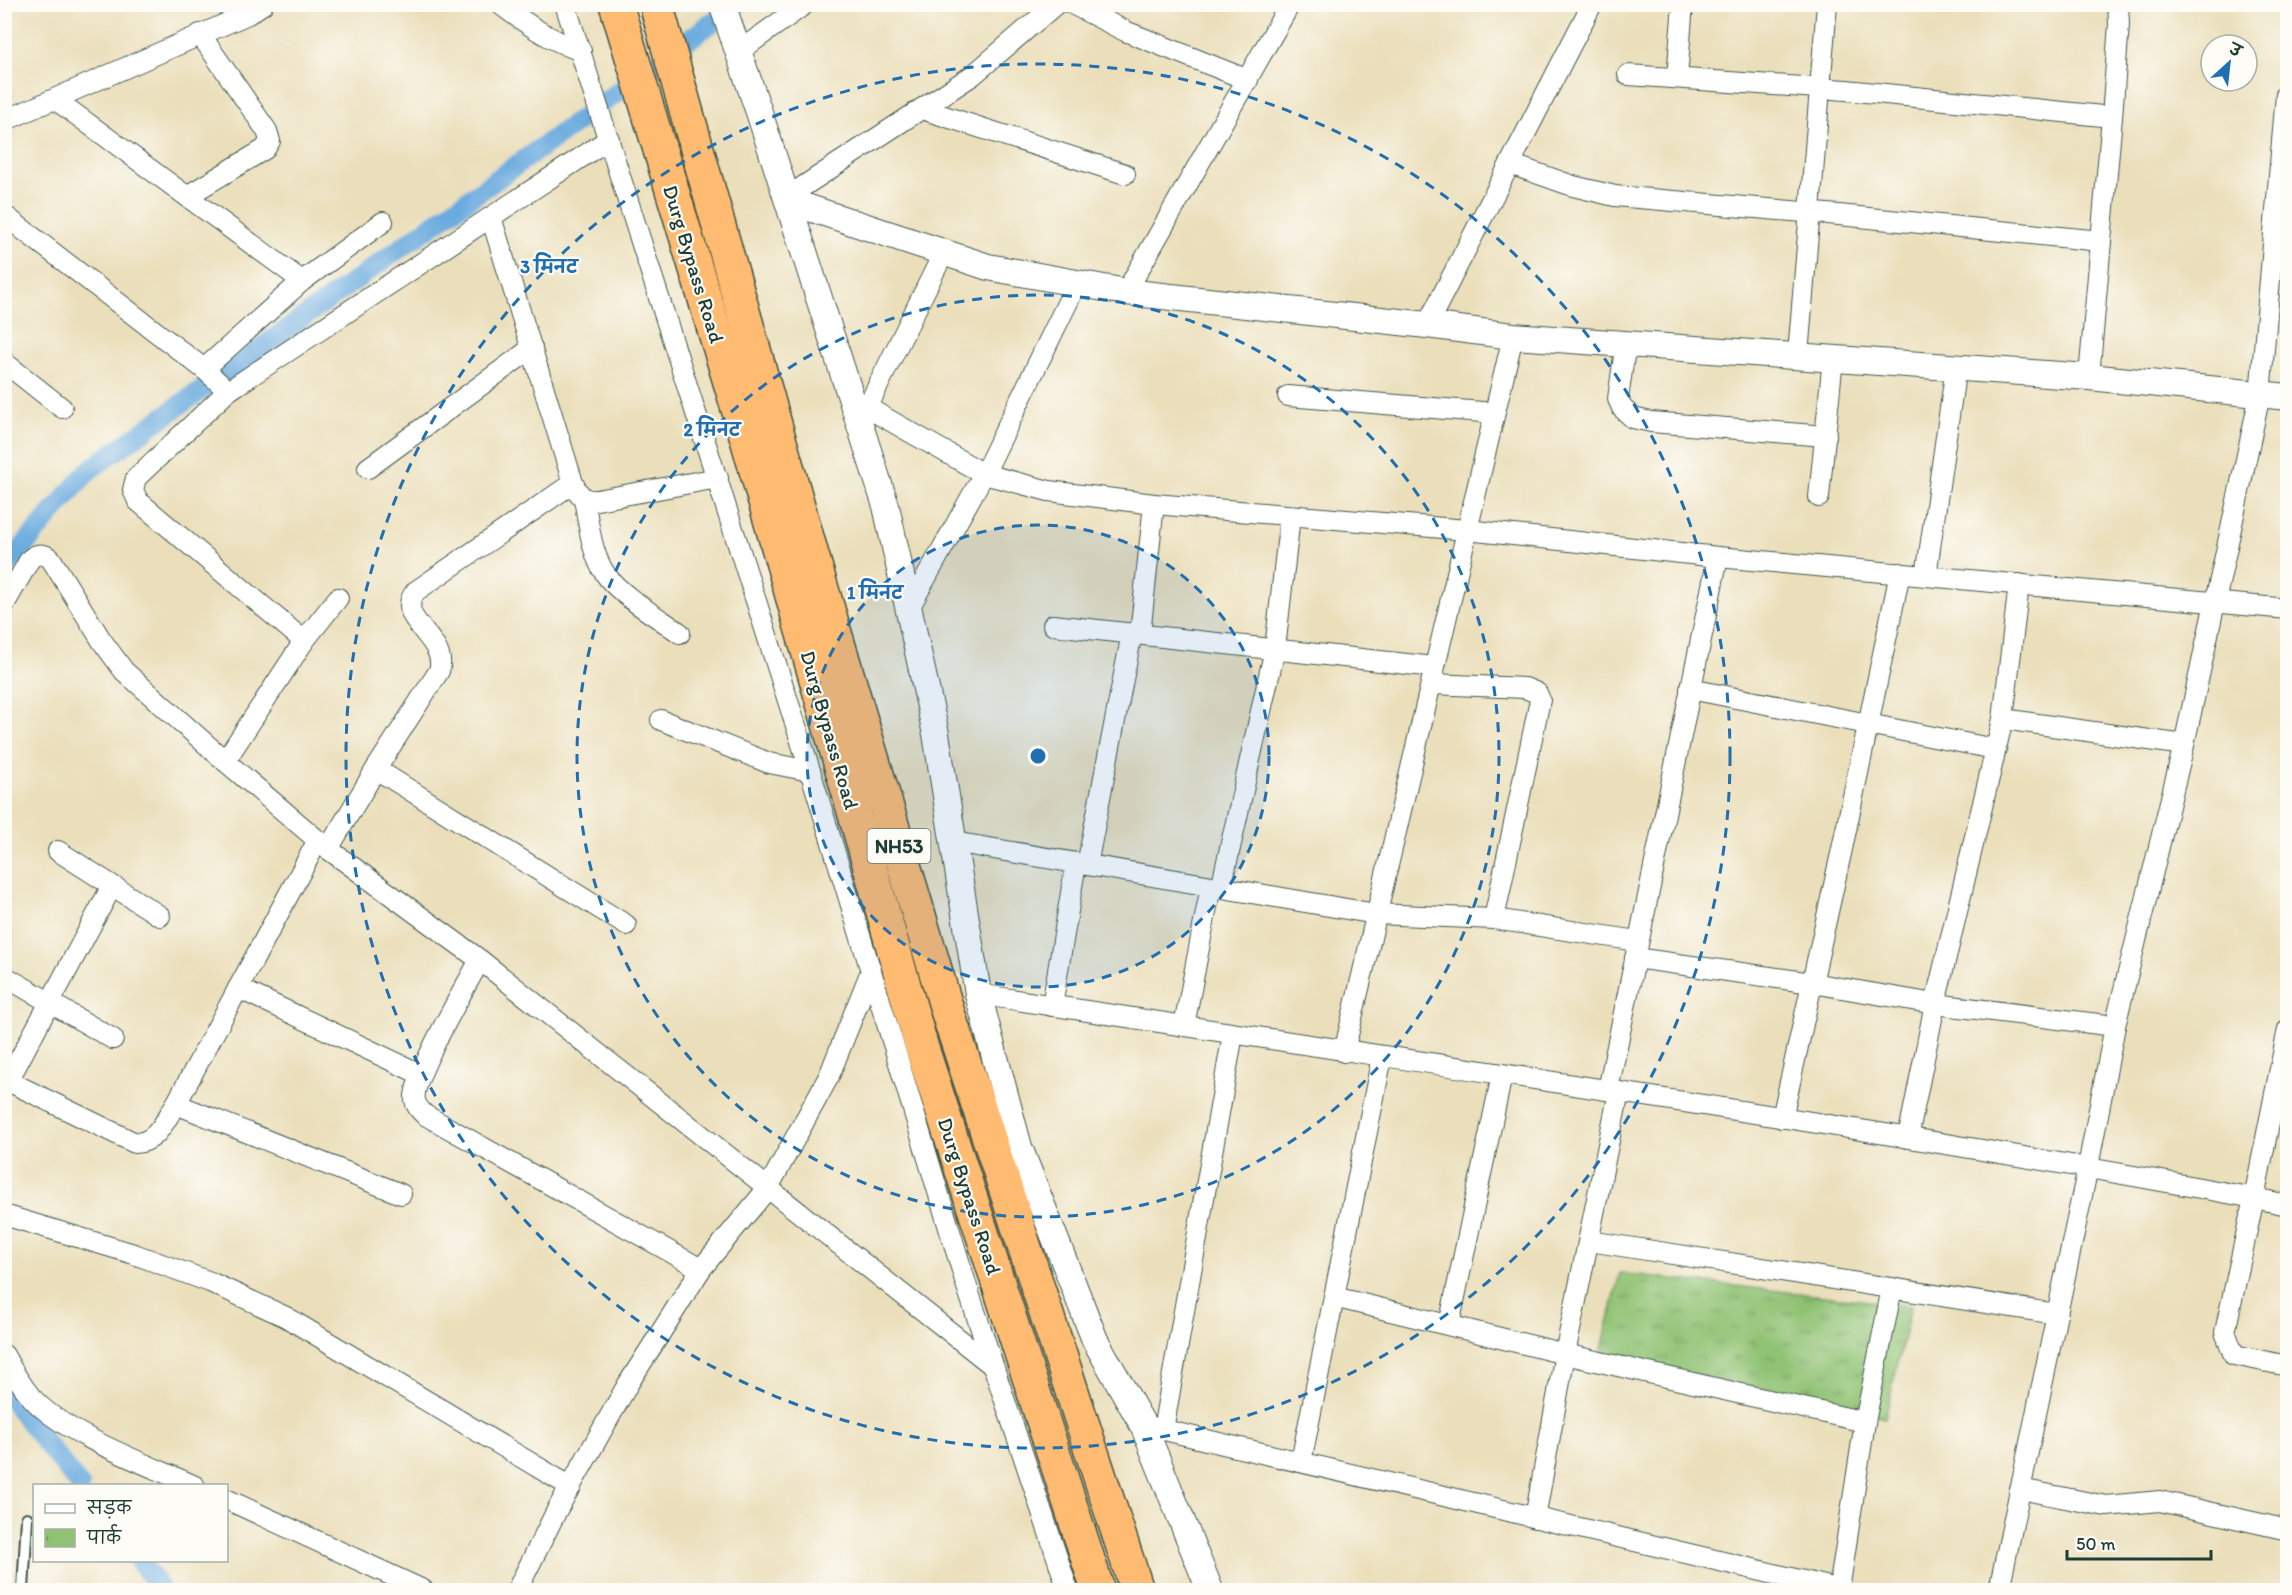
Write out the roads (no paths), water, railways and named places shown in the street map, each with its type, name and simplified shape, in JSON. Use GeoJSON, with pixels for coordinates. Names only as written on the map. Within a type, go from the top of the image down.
{"type":"FeatureCollection","features":[{"type":"Feature","properties":{"kind":"highway","name":"Durg Bypass Road"},"geometry":{"type":"LineString","coordinates":[[657,7],[816,569],[948,1013],[1137,1590]]}},
{"type":"Feature","properties":{"kind":"highway","name":"Durg Bypass Road"},"geometry":{"type":"LineString","coordinates":[[621,20],[745,432],[922,1048],[1098,1590]]}},
{"type":"Feature","properties":{"kind":"street"},"geometry":{"type":"LineString","coordinates":[[4,121],[248,14],[263,4]]}},
{"type":"Feature","properties":{"kind":"street"},"geometry":{"type":"LineString","coordinates":[[500,4],[532,29],[555,42],[581,51]]}},
{"type":"Feature","properties":{"kind":"street"},"geometry":{"type":"LineString","coordinates":[[565,4],[810,771],[963,1276],[1068,1590]]}},
{"type":"Feature","properties":{"kind":"street"},"geometry":{"type":"LineString","coordinates":[[722,4],[859,404],[886,506],[936,734],[978,994],[1019,1147],[1095,1340],[1153,1427],[1210,1590]]}},
{"type":"Feature","properties":{"kind":"street"},"geometry":{"type":"LineString","coordinates":[[738,52],[805,4]]}},
{"type":"Feature","properties":{"kind":"street"},"geometry":{"type":"LineString","coordinates":[[787,199],[973,75],[1056,4]]}},
{"type":"Feature","properties":{"kind":"street"},"geometry":{"type":"LineString","coordinates":[[1072,4],[1125,31],[1248,80]]}},
{"type":"Feature","properties":{"kind":"street"},"geometry":{"type":"LineString","coordinates":[[1126,292],[1290,4]]}},
{"type":"Feature","properties":{"kind":"street"},"geometry":{"type":"LineString","coordinates":[[1426,324],[1592,4]]}},
{"type":"Feature","properties":{"kind":"street"},"geometry":{"type":"LineString","coordinates":[[1677,78],[1683,4]]}},
{"type":"Feature","properties":{"kind":"street"},"geometry":{"type":"LineString","coordinates":[[1798,355],[1827,4]]}},
{"type":"Feature","properties":{"kind":"street"},"geometry":{"type":"LineString","coordinates":[[2089,377],[2112,117],[2119,24],[2118,4]]}},
{"type":"Feature","properties":{"kind":"street"},"geometry":{"type":"LineString","coordinates":[[187,196],[265,149],[270,141],[267,131],[200,34]]}},
{"type":"Feature","properties":{"kind":"street"},"geometry":{"type":"LineString","coordinates":[[1628,75],[1819,88],[2112,117]]}},
{"type":"Feature","properties":{"kind":"street"},"geometry":{"type":"LineString","coordinates":[[1999,1590],[2088,1167],[2115,1026],[2184,745],[2260,395],[2286,95]]}},
{"type":"Feature","properties":{"kind":"street"},"geometry":{"type":"LineString","coordinates":[[56,100],[302,281]]}},
{"type":"Feature","properties":{"kind":"street"},"geometry":{"type":"LineString","coordinates":[[921,109],[1125,174]]}},
{"type":"Feature","properties":{"kind":"street"},"geometry":{"type":"LineString","coordinates":[[304,641],[138,501],[134,496],[133,485],[136,478],[228,391],[609,140]]}},
{"type":"Feature","properties":{"kind":"street"},"geometry":{"type":"LineString","coordinates":[[1510,164],[1573,186],[1616,196],[1809,212],[2101,242]]}},
{"type":"Feature","properties":{"kind":"street"},"geometry":{"type":"LineString","coordinates":[[787,199],[988,267],[1126,292],[1426,324],[1513,336],[1626,342],[2089,377],[2288,397]]}},
{"type":"Feature","properties":{"kind":"street"},"geometry":{"type":"LineString","coordinates":[[4,215],[204,369],[228,391]]}},
{"type":"Feature","properties":{"kind":"street"},"geometry":{"type":"LineString","coordinates":[[491,217],[579,491],[594,548],[605,573],[615,586],[680,633]]}},
{"type":"Feature","properties":{"kind":"street"},"geometry":{"type":"LineString","coordinates":[[204,369],[302,281],[382,222]]}},
{"type":"Feature","properties":{"kind":"street"},"geometry":{"type":"LineString","coordinates":[[859,404],[944,252]]}},
{"type":"Feature","properties":{"kind":"street"},"geometry":{"type":"LineString","coordinates":[[909,610],[984,474],[1077,283]]}},
{"type":"Feature","properties":{"kind":"street"},"geometry":{"type":"LineString","coordinates":[[1344,1052],[1513,336]]}},
{"type":"Feature","properties":{"kind":"street"},"geometry":{"type":"LineString","coordinates":[[1626,342],[1618,399],[1622,408],[1633,418],[1651,422],[1826,436]]}},
{"type":"Feature","properties":{"kind":"street"},"geometry":{"type":"LineString","coordinates":[[369,468],[532,348]]}},
{"type":"Feature","properties":{"kind":"street"},"geometry":{"type":"LineString","coordinates":[[1819,497],[1833,358]]}},
{"type":"Feature","properties":{"kind":"street"},"geometry":{"type":"LineString","coordinates":[[4,362],[62,408]]}},
{"type":"Feature","properties":{"kind":"street"},"geometry":{"type":"LineString","coordinates":[[1926,576],[1956,367]]}},
{"type":"Feature","properties":{"kind":"street"},"geometry":{"type":"LineString","coordinates":[[1288,396],[1494,413]]}},
{"type":"Feature","properties":{"kind":"street"},"geometry":{"type":"LineString","coordinates":[[859,404],[984,474],[1048,491],[1155,504],[1467,530],[1718,557],[2288,609]]}},
{"type":"Feature","properties":{"kind":"street"},"geometry":{"type":"LineString","coordinates":[[579,491],[597,500],[718,478]]}},
{"type":"Feature","properties":{"kind":"street"},"geometry":{"type":"LineString","coordinates":[[112,886],[51,1003],[6,1080],[135,1143],[144,1143],[151,1139],[176,1104],[238,988],[323,845],[376,769],[439,671],[442,662],[433,642],[410,611],[411,597],[416,591],[579,491]]}},
{"type":"Feature","properties":{"kind":"street"},"geometry":{"type":"LineString","coordinates":[[1052,1006],[1082,864],[1136,634],[1155,504]]}},
{"type":"Feature","properties":{"kind":"street"},"geometry":{"type":"LineString","coordinates":[[1184,1026],[1275,649],[1290,516]]}},
{"type":"Feature","properties":{"kind":"street"},"geometry":{"type":"LineString","coordinates":[[4,605],[30,560],[38,555],[51,559],[124,671],[323,845],[480,960],[994,1367]]}},
{"type":"Feature","properties":{"kind":"street"},"geometry":{"type":"LineString","coordinates":[[1535,1518],[1588,1241],[1636,950],[1718,557]]}},
{"type":"Feature","properties":{"kind":"street"},"geometry":{"type":"LineString","coordinates":[[1782,1118],[1900,573]]}},
{"type":"Feature","properties":{"kind":"street"},"geometry":{"type":"LineString","coordinates":[[1908,1138],[1935,1004],[2003,719],[2019,584]]}},
{"type":"Feature","properties":{"kind":"street"},"geometry":{"type":"LineString","coordinates":[[225,761],[304,641],[338,598]]}},
{"type":"Feature","properties":{"kind":"street"},"geometry":{"type":"LineString","coordinates":[[1053,625],[1275,649],[1432,676],[1525,688],[1538,693],[1540,700],[1494,919]]}},
{"type":"Feature","properties":{"kind":"street"},"geometry":{"type":"LineString","coordinates":[[1690,689],[1995,749]]}},
{"type":"Feature","properties":{"kind":"street"},"geometry":{"type":"LineString","coordinates":[[2003,719],[2184,745]]}},
{"type":"Feature","properties":{"kind":"street"},"geometry":{"type":"LineString","coordinates":[[661,720],[769,763],[810,771]]}},
{"type":"Feature","properties":{"kind":"street"},"geometry":{"type":"LineString","coordinates":[[376,769],[626,925]]}},
{"type":"Feature","properties":{"kind":"street"},"geometry":{"type":"LineString","coordinates":[[953,842],[1376,914],[1494,919],[1636,950],[1935,1004],[2115,1026]]}},
{"type":"Feature","properties":{"kind":"street"},"geometry":{"type":"LineString","coordinates":[[58,851],[160,916]]}},
{"type":"Feature","properties":{"kind":"street"},"geometry":{"type":"LineString","coordinates":[[480,960],[420,1074],[414,1101],[425,1115],[701,1269]]}},
{"type":"Feature","properties":{"kind":"street"},"geometry":{"type":"LineString","coordinates":[[517,1590],[628,1384],[701,1269],[768,1188],[829,1076],[871,971]]}},
{"type":"Feature","properties":{"kind":"street"},"geometry":{"type":"LineString","coordinates":[[4,976],[113,1039]]}},
{"type":"Feature","properties":{"kind":"street"},"geometry":{"type":"LineString","coordinates":[[238,988],[420,1074]]}},
{"type":"Feature","properties":{"kind":"street"},"geometry":{"type":"LineString","coordinates":[[978,994],[1908,1138],[2088,1167],[2288,1205]]}},
{"type":"Feature","properties":{"kind":"street"},"geometry":{"type":"LineString","coordinates":[[2288,1029],[2285,1058],[2225,1332],[2234,1355],[2288,1366]]}},
{"type":"Feature","properties":{"kind":"street"},"geometry":{"type":"LineString","coordinates":[[1153,1427],[1233,1034]]}},
{"type":"Feature","properties":{"kind":"street"},"geometry":{"type":"LineString","coordinates":[[1301,1462],[1382,1057]]}},
{"type":"Feature","properties":{"kind":"street"},"geometry":{"type":"LineString","coordinates":[[1449,1325],[1502,1075]]}},
{"type":"Feature","properties":{"kind":"street"},"geometry":{"type":"LineString","coordinates":[[176,1104],[400,1194]]}},
{"type":"Feature","properties":{"kind":"street"},"geometry":{"type":"LineString","coordinates":[[4,1215],[145,1258],[210,1282],[286,1317],[571,1487]]}},
{"type":"Feature","properties":{"kind":"street"},"geometry":{"type":"LineString","coordinates":[[1588,1241],[2057,1314]]}},
{"type":"Feature","properties":{"kind":"street"},"geometry":{"type":"LineString","coordinates":[[1153,1427],[1840,1590],[1865,1422],[1892,1288]]}},
{"type":"Feature","properties":{"kind":"street"},"geometry":{"type":"LineString","coordinates":[[1334,1297],[1565,1354],[1865,1422]]}},
{"type":"Feature","properties":{"kind":"street"},"geometry":{"type":"LineString","coordinates":[[4,1354],[11,1369],[32,1398],[48,1413],[70,1428],[193,1484]]}},
{"type":"Feature","properties":{"kind":"street"},"geometry":{"type":"LineString","coordinates":[[2020,1489],[2106,1506],[2160,1501],[2288,1530]]}},
{"type":"Feature","properties":{"kind":"street"},"geometry":{"type":"LineString","coordinates":[[228,1500],[423,1590]]}},
{"type":"Feature","properties":{"kind":"lane"},"geometry":{"type":"LineString","coordinates":[[23,1590],[27,1518]]}},
{"type":"Feature","properties":{"kind":"waterway"},"geometry":{"type":"LineString","coordinates":[[220,377],[588,114],[737,4]]}},
{"type":"Feature","properties":{"kind":"waterway"},"geometry":{"type":"LineString","coordinates":[[4,569],[89,470],[208,385]]}},
{"type":"Feature","properties":{"kind":"waterway"},"geometry":{"type":"LineString","coordinates":[[4,1386],[19,1409],[78,1484]]}},
{"type":"Feature","properties":{"kind":"waterway"},"geometry":{"type":"LineString","coordinates":[[140,1562],[161,1590]]}}]}
